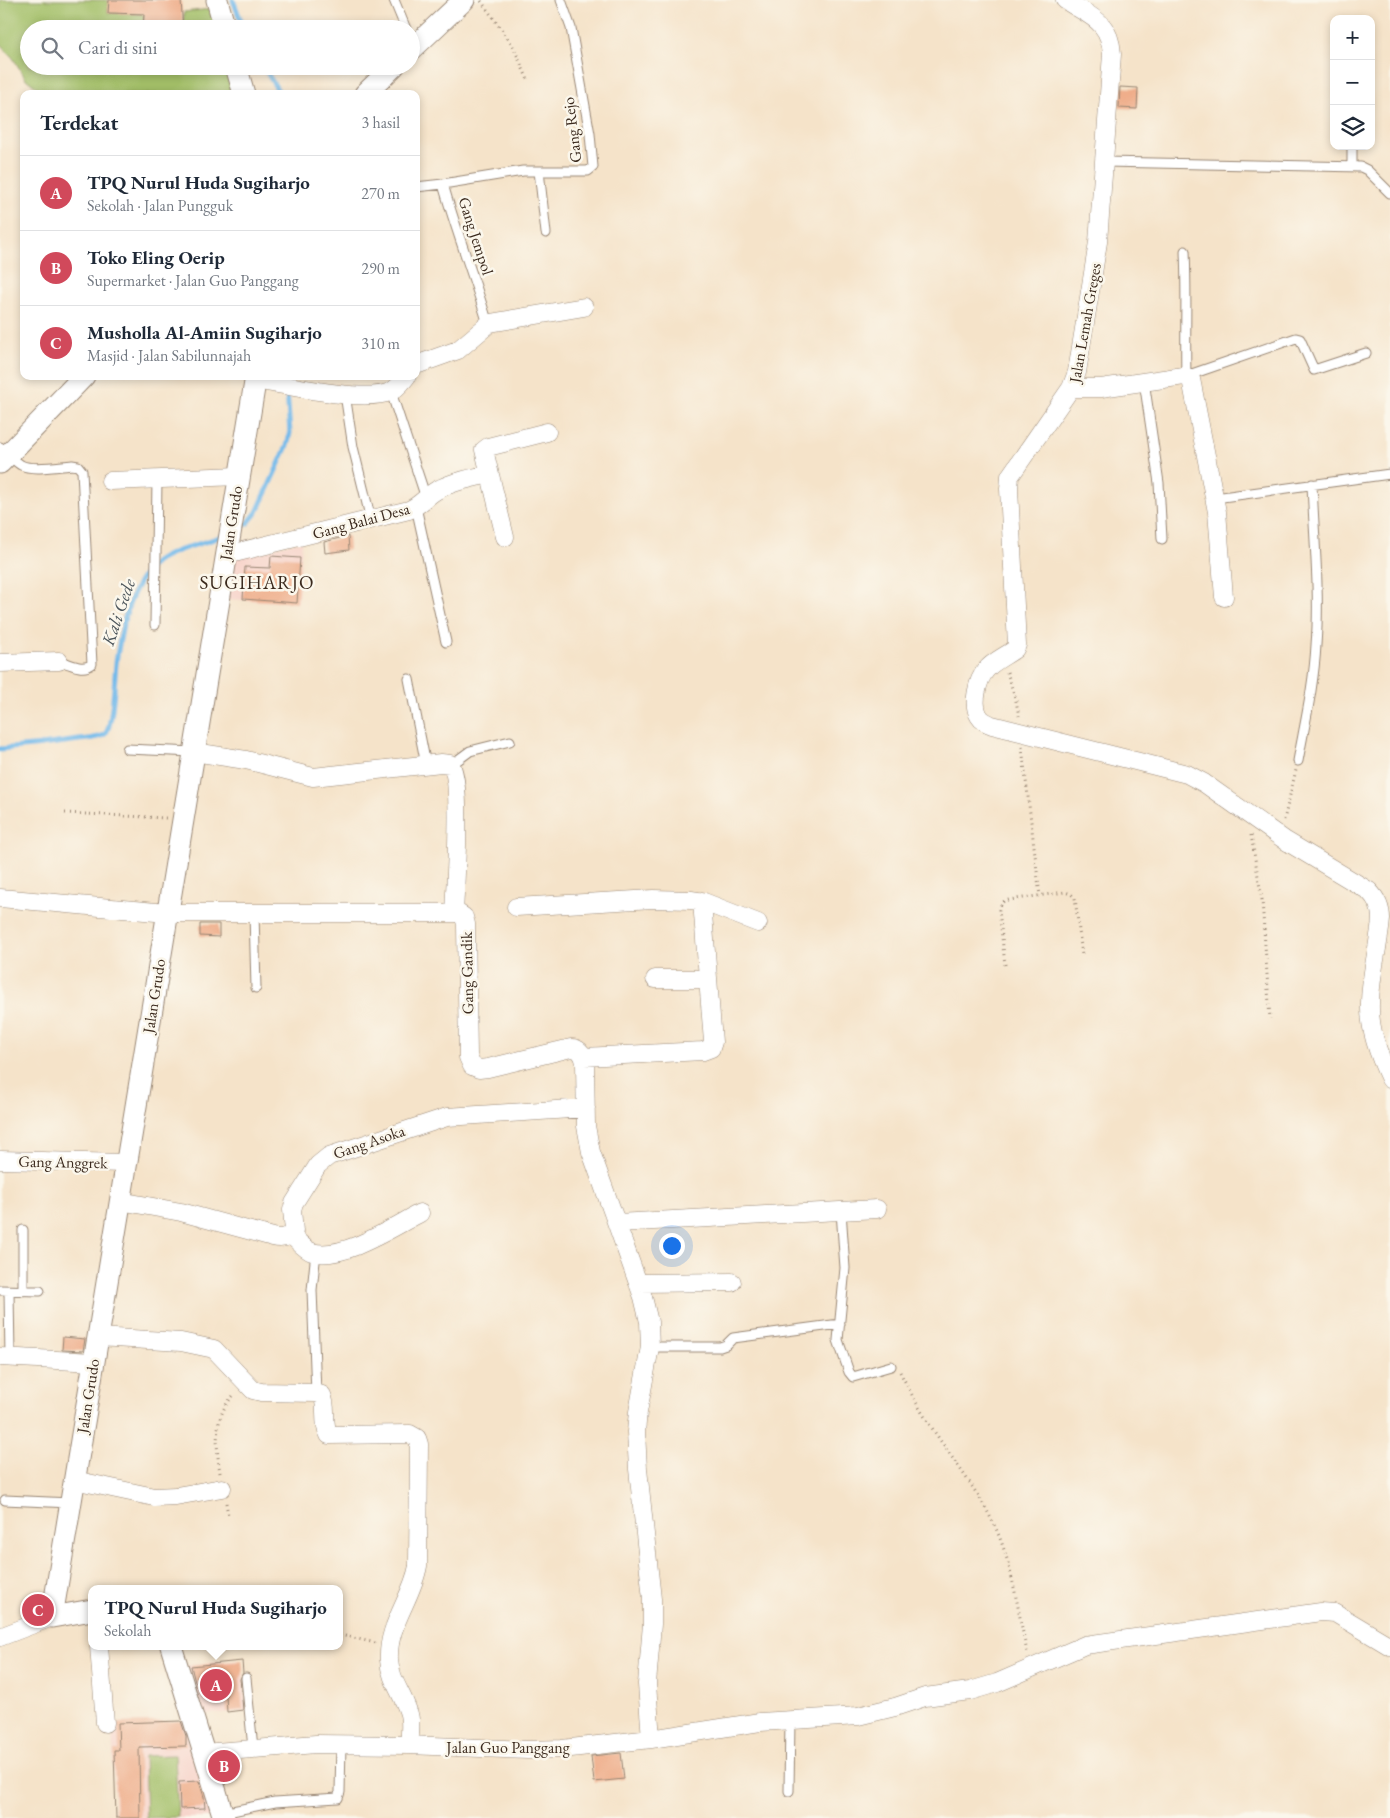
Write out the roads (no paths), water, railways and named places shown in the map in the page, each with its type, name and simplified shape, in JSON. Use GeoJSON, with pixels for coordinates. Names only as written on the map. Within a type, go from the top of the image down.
{"type":"FeatureCollection","features":[{"type":"Feature","properties":{"kind":"street"},"geometry":{"type":"LineString","coordinates":[[218,0],[223,20]]}},
{"type":"Feature","properties":{"kind":"street"},"geometry":{"type":"LineString","coordinates":[[420,34],[464,0]]}},
{"type":"Feature","properties":{"kind":"street","name":"Jalan Lemah Greges"},"geometry":{"type":"LineString","coordinates":[[1065,0],[1102,25],[1110,37],[1112,65],[1101,220],[1094,275],[1077,372],[1070,388],[1101,388],[1186,376]]}},
{"type":"Feature","properties":{"kind":"street"},"geometry":{"type":"LineString","coordinates":[[239,75],[243,90]]}},
{"type":"Feature","properties":{"kind":"street"},"geometry":{"type":"LineString","coordinates":[[369,90],[385,75]]}},
{"type":"Feature","properties":{"kind":"street"},"geometry":{"type":"LineString","coordinates":[[420,364],[458,350],[488,324],[584,307]]}},
{"type":"Feature","properties":{"kind":"street"},"geometry":{"type":"LineString","coordinates":[[1186,376],[1192,382],[1215,498],[1220,531],[1224,598]]}},
{"type":"Feature","properties":{"kind":"street"},"geometry":{"type":"LineString","coordinates":[[3,454],[80,380]]}},
{"type":"Feature","properties":{"kind":"street","name":"Jalan Grudo"},"geometry":{"type":"LineString","coordinates":[[52,1617],[256,380]]}},
{"type":"Feature","properties":{"kind":"street"},"geometry":{"type":"LineString","coordinates":[[265,380],[345,394],[373,395],[391,392],[402,380]]}},
{"type":"Feature","properties":{"kind":"street"},"geometry":{"type":"LineString","coordinates":[[1070,388],[1014,469],[1010,480],[1017,642],[1015,649],[987,668],[980,679],[976,705],[978,714],[987,723],[1187,774],[1204,783],[1280,838],[1374,896],[1378,901],[1381,918],[1370,993],[1370,1014],[1375,1039],[1390,1078]]}},
{"type":"Feature","properties":{"kind":"street"},"geometry":{"type":"LineString","coordinates":[[505,537],[484,452],[486,448],[548,432]]}},
{"type":"Feature","properties":{"kind":"street","name":"Gang Balai Desa"},"geometry":{"type":"LineString","coordinates":[[227,548],[371,520],[421,503],[436,490],[444,486],[489,474]]}},
{"type":"Feature","properties":{"kind":"street"},"geometry":{"type":"LineString","coordinates":[[110,481],[239,476]]}},
{"type":"Feature","properties":{"kind":"street"},"geometry":{"type":"LineString","coordinates":[[0,663],[59,661]]}},
{"type":"Feature","properties":{"kind":"street"},"geometry":{"type":"LineString","coordinates":[[194,752],[246,760],[313,778],[441,763],[451,765],[455,772],[457,801],[454,913]]}},
{"type":"Feature","properties":{"kind":"street","name":"Gang Gandik"},"geometry":{"type":"LineString","coordinates":[[0,898],[167,913],[461,914],[466,924],[468,1058],[472,1066],[479,1069],[488,1068],[571,1048],[578,1049],[584,1057]]}},
{"type":"Feature","properties":{"kind":"street"},"geometry":{"type":"LineString","coordinates":[[516,907],[653,899],[702,901],[758,923]]}},
{"type":"Feature","properties":{"kind":"street"},"geometry":{"type":"LineString","coordinates":[[651,1739],[647,1684],[652,1599],[638,1469],[636,1432],[650,1347],[650,1322],[638,1282],[591,1152],[587,1132],[584,1057],[703,1051],[711,1048],[713,1042],[702,901]]}},
{"type":"Feature","properties":{"kind":"street"},"geometry":{"type":"LineString","coordinates":[[655,979],[708,979]]}},
{"type":"Feature","properties":{"kind":"street","name":"Gang Asoka"},"geometry":{"type":"LineString","coordinates":[[291,1235],[294,1229],[292,1210],[294,1203],[318,1164],[339,1151],[447,1117],[586,1108]]}},
{"type":"Feature","properties":{"kind":"street","name":"Gang Anggrek"},"geometry":{"type":"LineString","coordinates":[[0,1160],[126,1163]]}},
{"type":"Feature","properties":{"kind":"street"},"geometry":{"type":"LineString","coordinates":[[120,1201],[186,1213],[277,1238],[291,1235],[305,1248],[316,1252],[348,1250],[420,1213]]}},
{"type":"Feature","properties":{"kind":"street"},"geometry":{"type":"LineString","coordinates":[[617,1224],[876,1209]]}},
{"type":"Feature","properties":{"kind":"street"},"geometry":{"type":"LineString","coordinates":[[638,1282],[732,1282]]}},
{"type":"Feature","properties":{"kind":"street"},"geometry":{"type":"LineString","coordinates":[[98,1337],[172,1341],[214,1348],[247,1385],[257,1391],[321,1394],[324,1398],[326,1429],[329,1435],[410,1434],[415,1436],[418,1440],[418,1566],[413,1583],[395,1622],[389,1646],[391,1673],[410,1716],[409,1745]]}},
{"type":"Feature","properties":{"kind":"street"},"geometry":{"type":"LineString","coordinates":[[5,1357],[94,1362]]}},
{"type":"Feature","properties":{"kind":"street"},"geometry":{"type":"LineString","coordinates":[[74,1480],[154,1497],[176,1496],[222,1488]]}},
{"type":"Feature","properties":{"kind":"street"},"geometry":{"type":"LineString","coordinates":[[0,1637],[52,1617],[88,1611]]}},
{"type":"Feature","properties":{"kind":"street","name":"Jalan Guo Panggang"},"geometry":{"type":"LineString","coordinates":[[203,1753],[316,1744],[409,1745],[528,1750],[562,1749],[651,1739],[734,1725],[841,1717],[871,1713],[925,1697],[983,1688],[1031,1670],[1085,1645],[1094,1643],[1320,1612],[1335,1613],[1390,1646]]}},
{"type":"Feature","properties":{"kind":"street"},"geometry":{"type":"LineString","coordinates":[[99,1650],[105,1723]]}},
{"type":"Feature","properties":{"kind":"street"},"geometry":{"type":"LineString","coordinates":[[172,1650],[223,1816]]}},
{"type":"Feature","properties":{"kind":"lane"},"geometry":{"type":"LineString","coordinates":[[394,0],[402,20]]}},
{"type":"Feature","properties":{"kind":"lane","name":"Gang Rejo"},"geometry":{"type":"LineString","coordinates":[[443,184],[523,171],[588,171],[593,167],[590,134],[571,28],[561,0]]}},
{"type":"Feature","properties":{"kind":"lane"},"geometry":{"type":"LineString","coordinates":[[1352,150],[1352,166]]}},
{"type":"Feature","properties":{"kind":"lane"},"geometry":{"type":"LineString","coordinates":[[1105,162],[1352,166],[1365,168],[1390,193]]}},
{"type":"Feature","properties":{"kind":"lane"},"geometry":{"type":"LineString","coordinates":[[539,171],[546,233]]}},
{"type":"Feature","properties":{"kind":"lane","name":"Gang Jempol"},"geometry":{"type":"LineString","coordinates":[[420,187],[443,184],[456,230],[472,272],[488,324]]}},
{"type":"Feature","properties":{"kind":"lane"},"geometry":{"type":"LineString","coordinates":[[1185,251],[1187,294],[1185,329],[1186,376],[1296,338],[1300,339],[1314,370],[1366,353]]}},
{"type":"Feature","properties":{"kind":"lane"},"geometry":{"type":"LineString","coordinates":[[1144,382],[1159,482],[1162,539]]}},
{"type":"Feature","properties":{"kind":"lane"},"geometry":{"type":"LineString","coordinates":[[391,392],[421,503],[446,642]]}},
{"type":"Feature","properties":{"kind":"lane"},"geometry":{"type":"LineString","coordinates":[[345,394],[353,447],[371,520]]}},
{"type":"Feature","properties":{"kind":"lane"},"geometry":{"type":"LineString","coordinates":[[3,454],[29,468],[72,465],[78,466],[82,471],[92,664],[87,667],[80,667],[59,661]]}},
{"type":"Feature","properties":{"kind":"lane"},"geometry":{"type":"LineString","coordinates":[[1215,498],[1390,474]]}},
{"type":"Feature","properties":{"kind":"lane"},"geometry":{"type":"LineString","coordinates":[[154,625],[157,479]]}},
{"type":"Feature","properties":{"kind":"lane"},"geometry":{"type":"LineString","coordinates":[[1298,761],[1310,696],[1316,643],[1312,484]]}},
{"type":"Feature","properties":{"kind":"lane"},"geometry":{"type":"LineString","coordinates":[[409,679],[426,765]]}},
{"type":"Feature","properties":{"kind":"lane"},"geometry":{"type":"LineString","coordinates":[[451,765],[470,751],[510,741]]}},
{"type":"Feature","properties":{"kind":"lane"},"geometry":{"type":"LineString","coordinates":[[127,749],[194,752]]}},
{"type":"Feature","properties":{"kind":"lane"},"geometry":{"type":"LineString","coordinates":[[254,913],[256,988]]}},
{"type":"Feature","properties":{"kind":"lane"},"geometry":{"type":"LineString","coordinates":[[842,1211],[844,1268],[839,1344],[852,1377],[891,1366]]}},
{"type":"Feature","properties":{"kind":"lane"},"geometry":{"type":"LineString","coordinates":[[22,1291],[23,1230]]}},
{"type":"Feature","properties":{"kind":"lane"},"geometry":{"type":"LineString","coordinates":[[316,1252],[312,1290],[316,1393]]}},
{"type":"Feature","properties":{"kind":"lane"},"geometry":{"type":"LineString","coordinates":[[5,1357],[5,1290],[40,1291]]}},
{"type":"Feature","properties":{"kind":"lane"},"geometry":{"type":"LineString","coordinates":[[650,1347],[720,1347],[726,1345],[733,1338],[840,1324]]}},
{"type":"Feature","properties":{"kind":"lane"},"geometry":{"type":"LineString","coordinates":[[5,1500],[71,1503]]}},
{"type":"Feature","properties":{"kind":"lane"},"geometry":{"type":"LineString","coordinates":[[246,1678],[253,1748]]}},
{"type":"Feature","properties":{"kind":"lane"},"geometry":{"type":"LineString","coordinates":[[789,1790],[790,1720]]}},
{"type":"Feature","properties":{"kind":"lane"},"geometry":{"type":"LineString","coordinates":[[223,1816],[275,1802],[338,1798],[340,1792],[341,1744]]}},
{"type":"Feature","properties":{"kind":"waterway","name":"Kali Gede"},"geometry":{"type":"LineString","coordinates":[[233,0],[241,20]]}},
{"type":"Feature","properties":{"kind":"waterway","name":"Kali Gede"},"geometry":{"type":"LineString","coordinates":[[268,75],[278,90]]}},
{"type":"Feature","properties":{"kind":"waterway","name":"Kali Gede"},"geometry":{"type":"LineString","coordinates":[[237,529],[248,523],[257,512],[287,446],[290,433],[286,380]]}},
{"type":"Feature","properties":{"kind":"waterway","name":"Kali Gede"},"geometry":{"type":"LineString","coordinates":[[0,749],[92,739],[105,734],[110,721],[116,663],[122,631],[128,606],[139,582],[146,572],[162,558],[225,535]]}},
{"type":"Feature","properties":{"kind":"place","name":"Musholla Al-Amiin Sugiharjo"},"geometry":{"type":"Point","coordinates":[38,1610]}},
{"type":"Feature","properties":{"kind":"place","name":"TPQ Nurul Huda Sugiharjo"},"geometry":{"type":"Point","coordinates":[216,1685]}},
{"type":"Feature","properties":{"kind":"place","name":"Toko Eling Oerip"},"geometry":{"type":"Point","coordinates":[224,1766]}},
{"type":"Feature","properties":{"kind":"district","name":"SUGIHARJO"},"geometry":{"type":"Point","coordinates":[257,582]}}]}
